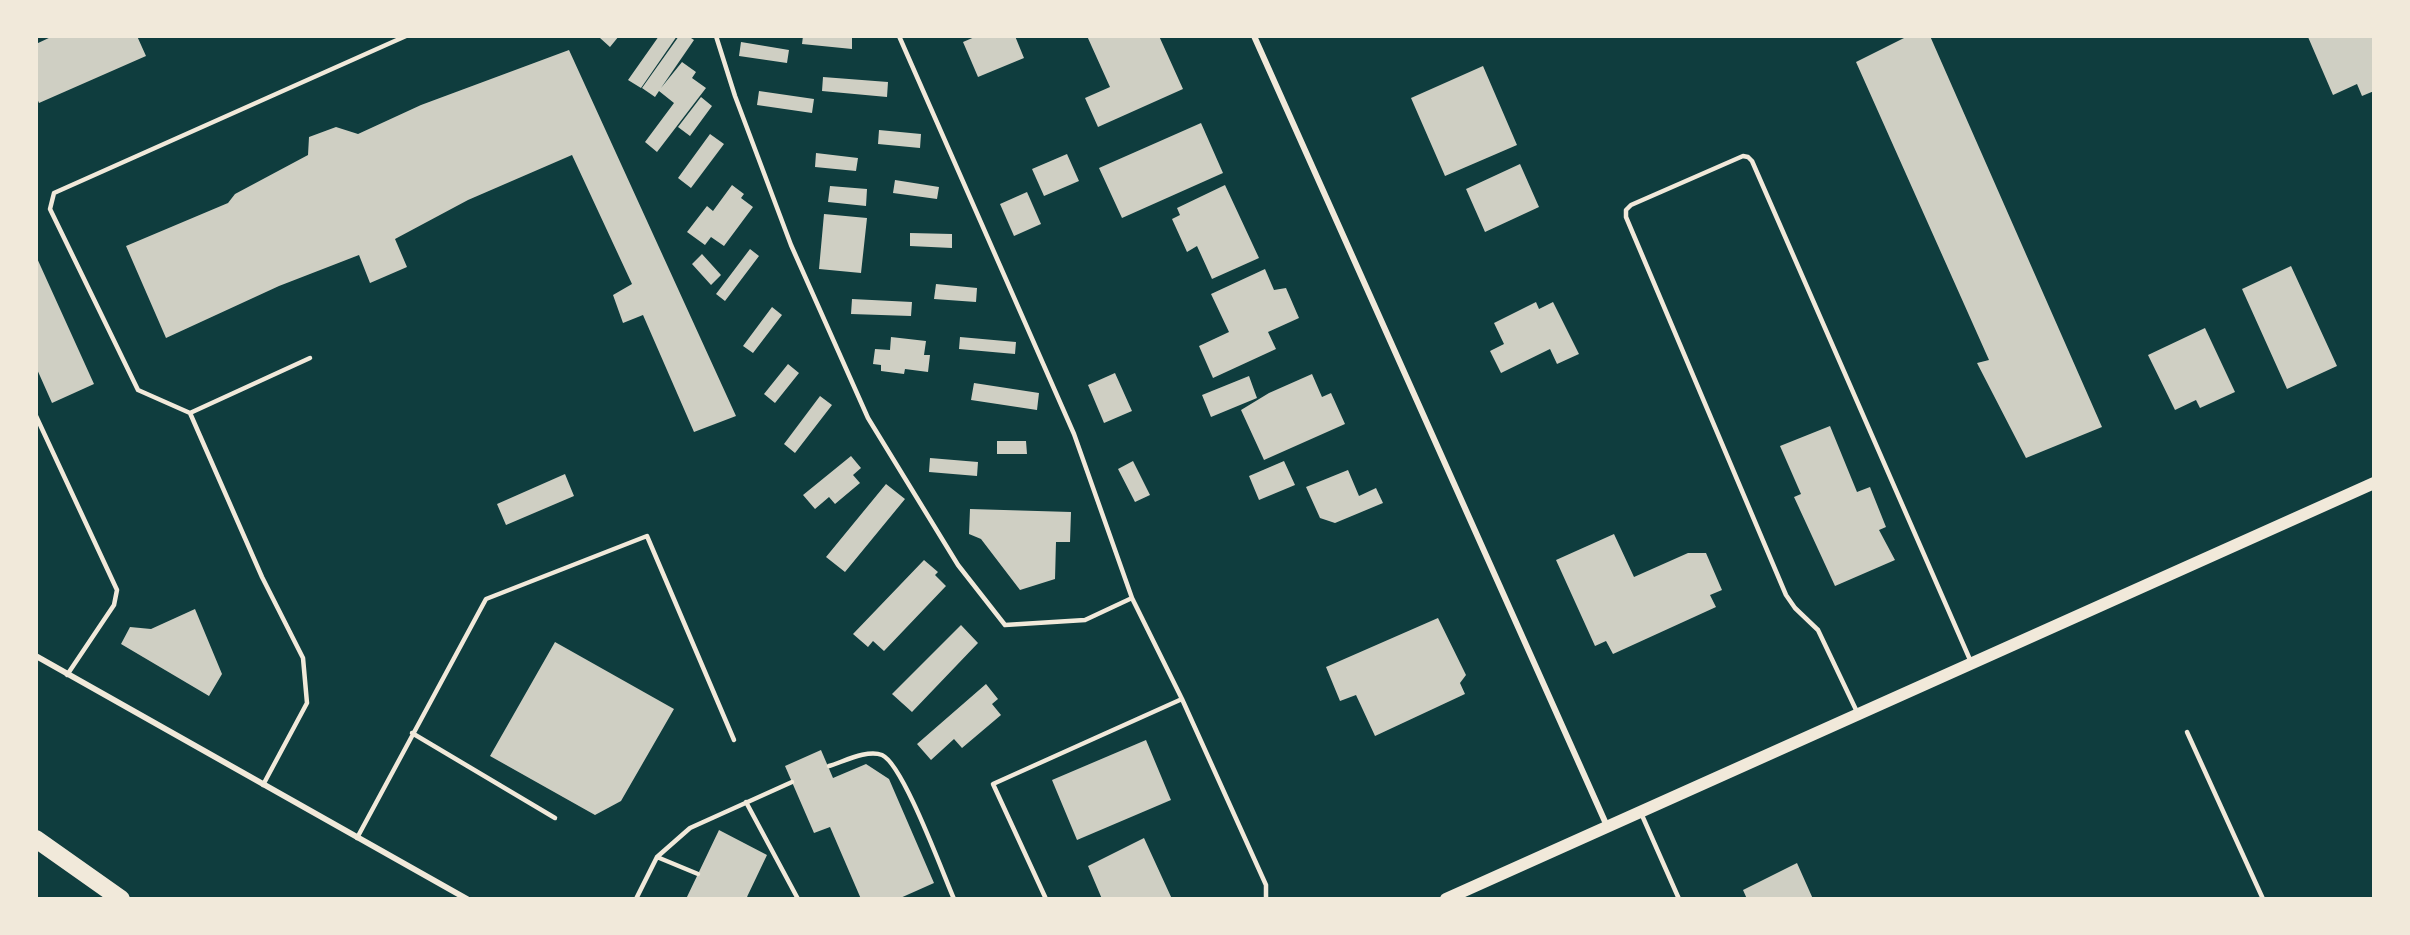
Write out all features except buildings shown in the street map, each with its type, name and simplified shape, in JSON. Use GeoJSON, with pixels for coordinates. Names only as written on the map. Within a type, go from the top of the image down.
{"type":"FeatureCollection","features":[{"type":"Feature","properties":{"kind":"highway"},"geometry":{"type":"LineString","coordinates":[[36,839],[121,899]]}},
{"type":"Feature","properties":{"kind":"main road"},"geometry":{"type":"LineString","coordinates":[[1446,899],[2374,483]]}},
{"type":"Feature","properties":{"kind":"street"},"geometry":{"type":"LineString","coordinates":[[1254,36],[1607,826]]}},
{"type":"Feature","properties":{"kind":"street"},"geometry":{"type":"LineString","coordinates":[[36,656],[467,899]]}},
{"type":"Feature","properties":{"kind":"lane"},"geometry":{"type":"LineString","coordinates":[[263,785],[307,703],[303,658],[262,577],[190,413],[138,390],[50,209],[54,193],[406,36]]}},
{"type":"Feature","properties":{"kind":"lane"},"geometry":{"type":"LineString","coordinates":[[716,36],[735,96],[791,245],[868,417],[958,565],[1005,625],[1085,620],[1132,598]]}},
{"type":"Feature","properties":{"kind":"lane"},"geometry":{"type":"LineString","coordinates":[[899,36],[1074,434],[1132,598],[1182,699],[1266,885],[1266,899]]}},
{"type":"Feature","properties":{"kind":"lane"},"geometry":{"type":"LineString","coordinates":[[1858,714],[1818,630],[1795,608],[1786,595],[1626,217],[1626,210],[1631,205],[1743,156],[1752,161],[1972,664]]}},
{"type":"Feature","properties":{"kind":"lane"},"geometry":{"type":"LineString","coordinates":[[190,413],[310,358]]}},
{"type":"Feature","properties":{"kind":"lane"},"geometry":{"type":"LineString","coordinates":[[36,416],[117,590],[114,604],[67,675]]}},
{"type":"Feature","properties":{"kind":"lane"},"geometry":{"type":"LineString","coordinates":[[357,838],[486,599],[647,536],[734,740]]}},
{"type":"Feature","properties":{"kind":"lane"},"geometry":{"type":"LineString","coordinates":[[1046,899],[993,784],[1182,699]]}},
{"type":"Feature","properties":{"kind":"lane"},"geometry":{"type":"LineString","coordinates":[[2187,732],[2263,899]]}},
{"type":"Feature","properties":{"kind":"lane"},"geometry":{"type":"LineString","coordinates":[[412,733],[555,818]]}},
{"type":"Feature","properties":{"kind":"lane"},"geometry":{"type":"LineString","coordinates":[[828,766],[865,754],[882,755],[893,765],[909,795],[954,899]]}},
{"type":"Feature","properties":{"kind":"lane"},"geometry":{"type":"LineString","coordinates":[[636,899],[657,857],[690,828],[792,782]]}},
{"type":"Feature","properties":{"kind":"lane"},"geometry":{"type":"LineString","coordinates":[[746,802],[798,899]]}},
{"type":"Feature","properties":{"kind":"lane"},"geometry":{"type":"LineString","coordinates":[[1640,811],[1679,899]]}},
{"type":"Feature","properties":{"kind":"lane"},"geometry":{"type":"LineString","coordinates":[[657,857],[698,874]]}}]}
